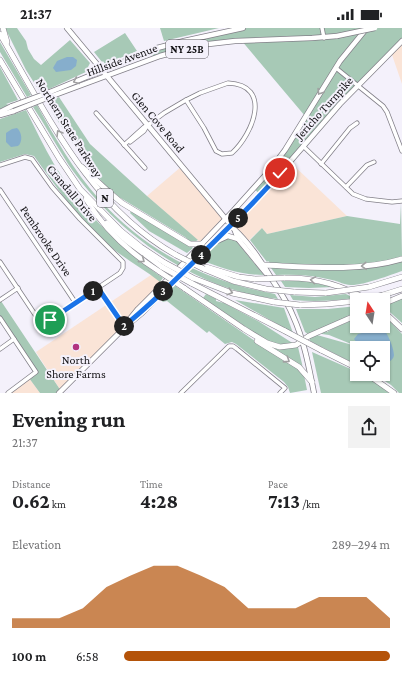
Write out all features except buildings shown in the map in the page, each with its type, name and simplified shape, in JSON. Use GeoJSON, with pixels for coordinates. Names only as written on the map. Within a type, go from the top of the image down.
{"type":"FeatureCollection","features":[{"type":"Feature","properties":{"kind":"highway"},"geometry":{"type":"LineString","coordinates":[[3,28],[11,52]]}},
{"type":"Feature","properties":{"kind":"highway","name":"Northern State Parkway"},"geometry":{"type":"LineString","coordinates":[[0,34],[77,163],[96,188],[118,212],[147,237],[176,255],[205,268]]}},
{"type":"Feature","properties":{"kind":"highway","name":"Northern State Parkway"},"geometry":{"type":"LineString","coordinates":[[0,60],[59,158],[80,189]]}},
{"type":"Feature","properties":{"kind":"highway"},"geometry":{"type":"LineString","coordinates":[[77,163],[122,202],[190,244],[202,244]]}},
{"type":"Feature","properties":{"kind":"highway"},"geometry":{"type":"LineString","coordinates":[[80,189],[99,215],[117,233],[147,257],[350,364]]}},
{"type":"Feature","properties":{"kind":"highway"},"geometry":{"type":"LineString","coordinates":[[80,189],[97,217],[118,240],[140,259],[244,329],[267,342],[277,346],[291,347],[302,342],[308,337],[350,318]]}},
{"type":"Feature","properties":{"kind":"highway"},"geometry":{"type":"LineString","coordinates":[[264,265],[354,267],[402,259]]}},
{"type":"Feature","properties":{"kind":"highway"},"geometry":{"type":"LineString","coordinates":[[205,268],[255,279],[308,279],[327,283],[355,293]]}},
{"type":"Feature","properties":{"kind":"highway"},"geometry":{"type":"LineString","coordinates":[[205,268],[233,281],[266,289],[294,292],[326,293],[369,287],[402,277]]}},
{"type":"Feature","properties":{"kind":"highway"},"geometry":{"type":"LineString","coordinates":[[192,280],[238,295],[274,302],[300,305],[350,302]]}},
{"type":"Feature","properties":{"kind":"highway"},"geometry":{"type":"LineString","coordinates":[[389,293],[402,289]]}},
{"type":"Feature","properties":{"kind":"highway"},"geometry":{"type":"LineString","coordinates":[[390,301],[402,296]]}},
{"type":"Feature","properties":{"kind":"highway"},"geometry":{"type":"LineString","coordinates":[[390,318],[402,329]]}},
{"type":"Feature","properties":{"kind":"highway"},"geometry":{"type":"LineString","coordinates":[[244,329],[257,341],[299,367],[312,382]]}},
{"type":"Feature","properties":{"kind":"highway"},"geometry":{"type":"LineString","coordinates":[[378,381],[394,393]]}},
{"type":"Feature","properties":{"kind":"main road","name":"Glen Cove Road"},"geometry":{"type":"LineString","coordinates":[[67,28],[234,229],[247,242],[264,265],[291,310],[302,342],[314,393]]}},
{"type":"Feature","properties":{"kind":"main road","name":"Hillside Avenue"},"geometry":{"type":"LineString","coordinates":[[51,94],[102,70],[164,46],[243,28]]}},
{"type":"Feature","properties":{"kind":"main road","name":"Jericho Turnpike"},"geometry":{"type":"LineString","coordinates":[[124,326],[138,309],[254,189],[278,160],[336,68],[349,49],[367,28]]}},
{"type":"Feature","properties":{"kind":"main road","name":"Hillside Avenue"},"geometry":{"type":"LineString","coordinates":[[0,114],[51,94],[107,76],[160,56],[200,45],[241,40],[324,38],[375,28]]}},
{"type":"Feature","properties":{"kind":"main road","name":"Jericho Turnpike"},"geometry":{"type":"LineString","coordinates":[[124,326],[142,313],[231,225],[275,179],[358,85],[402,41]]}},
{"type":"Feature","properties":{"kind":"main road","name":"Glen Cove Road"},"geometry":{"type":"LineString","coordinates":[[234,229],[238,239],[274,281]]}},
{"type":"Feature","properties":{"kind":"main road"},"geometry":{"type":"LineString","coordinates":[[212,244],[227,236],[238,239]]}},
{"type":"Feature","properties":{"kind":"main road"},"geometry":{"type":"LineString","coordinates":[[59,393],[124,326]]}},
{"type":"Feature","properties":{"kind":"street"},"geometry":{"type":"LineString","coordinates":[[322,28],[324,38]]}},
{"type":"Feature","properties":{"kind":"street"},"geometry":{"type":"LineString","coordinates":[[336,68],[383,106],[387,112],[402,151]]}},
{"type":"Feature","properties":{"kind":"street"},"geometry":{"type":"LineString","coordinates":[[124,145],[144,127],[164,113],[186,100],[200,93],[228,83],[244,87],[252,96],[255,105],[254,117],[249,132],[232,153],[222,154],[216,151],[204,128],[186,100]]}},
{"type":"Feature","properties":{"kind":"street"},"geometry":{"type":"LineString","coordinates":[[96,113],[145,168]]}},
{"type":"Feature","properties":{"kind":"street"},"geometry":{"type":"LineString","coordinates":[[321,164],[350,128],[357,124]]}},
{"type":"Feature","properties":{"kind":"street"},"geometry":{"type":"LineString","coordinates":[[303,146],[353,194],[361,198],[392,202],[402,201]]}},
{"type":"Feature","properties":{"kind":"street","name":"Crandall Drive"},"geometry":{"type":"LineString","coordinates":[[0,165],[26,157],[32,159],[52,187],[80,219],[123,262],[124,266],[122,271],[98,288]]}},
{"type":"Feature","properties":{"kind":"street"},"geometry":{"type":"LineString","coordinates":[[346,187],[367,165],[374,162]]}},
{"type":"Feature","properties":{"kind":"street","name":"Pembrooke Drive"},"geometry":{"type":"LineString","coordinates":[[0,190],[75,302]]}},
{"type":"Feature","properties":{"kind":"street"},"geometry":{"type":"LineString","coordinates":[[0,262],[36,316],[43,321],[50,320],[98,288],[124,326]]}},
{"type":"Feature","properties":{"kind":"street"},"geometry":{"type":"LineString","coordinates":[[0,300],[18,288]]}},
{"type":"Feature","properties":{"kind":"street"},"geometry":{"type":"LineString","coordinates":[[0,318],[36,372],[8,393]]}},
{"type":"Feature","properties":{"kind":"street"},"geometry":{"type":"LineString","coordinates":[[0,349],[14,339]]}},
{"type":"Feature","properties":{"kind":"street"},"geometry":{"type":"LineString","coordinates":[[181,393],[225,348],[233,346],[285,388],[280,393]]}},
{"type":"Feature","properties":{"kind":"shaded area"},"geometry":{"type":"Polygon","coordinates":[[[402,41],[402,84],[391,52],[402,41]]]}},
{"type":"Feature","properties":{"kind":"shaded area"},"geometry":{"type":"Polygon","coordinates":[[[290,162],[347,216],[267,234],[262,228],[247,242],[231,225],[290,162]]]}},
{"type":"Feature","properties":{"kind":"shaded area"},"geometry":{"type":"Polygon","coordinates":[[[182,166],[226,219],[202,244],[147,196],[182,166]]]}},
{"type":"Feature","properties":{"kind":"shaded area"},"geometry":{"type":"Polygon","coordinates":[[[151,275],[164,283],[125,327],[61,391],[36,352],[151,275]]]}},
{"type":"Feature","properties":{"kind":"shaded area"},"geometry":{"type":"Polygon","coordinates":[[[29,378],[40,393],[8,393],[29,378]]]}},
{"type":"Feature","properties":{"kind":"green space"},"geometry":{"type":"Polygon","coordinates":[[[5,28],[17,28],[26,41],[28,49],[34,59],[41,65],[70,40],[90,63],[88,67],[90,69],[40,92],[26,70],[5,28]]]}},
{"type":"Feature","properties":{"kind":"green space"},"geometry":{"type":"Polygon","coordinates":[[[160,28],[219,28],[164,41],[160,28]]]}},
{"type":"Feature","properties":{"kind":"green space"},"geometry":{"type":"Polygon","coordinates":[[[243,28],[402,28],[402,41],[378,64],[261,195],[254,189],[265,176],[305,116],[241,40],[221,42],[153,59],[150,51],[243,28]]]}},
{"type":"Feature","properties":{"kind":"green space"},"geometry":{"type":"Polygon","coordinates":[[[125,33],[137,51],[105,64],[103,61],[102,62],[94,52],[125,33]]]}},
{"type":"Feature","properties":{"kind":"green space"},"geometry":{"type":"Polygon","coordinates":[[[0,42],[31,95],[27,97],[0,52],[0,42]]]}},
{"type":"Feature","properties":{"kind":"green space"},"geometry":{"type":"Polygon","coordinates":[[[0,67],[18,100],[6,104],[12,106],[0,112],[0,67]]]}},
{"type":"Feature","properties":{"kind":"green space"},"geometry":{"type":"Polygon","coordinates":[[[59,97],[90,144],[198,240],[192,243],[185,237],[119,197],[105,185],[87,164],[55,117],[47,102],[59,97]]]}},
{"type":"Feature","properties":{"kind":"green space"},"geometry":{"type":"Polygon","coordinates":[[[37,105],[73,166],[99,199],[117,218],[157,249],[179,262],[225,281],[275,294],[278,299],[247,294],[217,284],[187,270],[159,254],[133,234],[87,189],[68,164],[33,107],[37,105]]]}},
{"type":"Feature","properties":{"kind":"green space"},"geometry":{"type":"Polygon","coordinates":[[[26,110],[54,164],[76,197],[102,227],[117,241],[147,267],[163,278],[160,282],[116,251],[92,230],[66,200],[34,156],[25,154],[0,162],[0,119],[26,110]]]}},
{"type":"Feature","properties":{"kind":"green space"},"geometry":{"type":"Polygon","coordinates":[[[401,203],[402,256],[387,260],[354,265],[270,263],[268,261],[267,262],[250,240],[262,228],[267,234],[347,216],[400,224],[401,203]]]}},
{"type":"Feature","properties":{"kind":"green space"},"geometry":{"type":"Polygon","coordinates":[[[132,210],[193,248],[187,253],[149,231],[130,213],[132,210]]]}},
{"type":"Feature","properties":{"kind":"green space"},"geometry":{"type":"Polygon","coordinates":[[[223,238],[233,238],[264,275],[247,274],[199,259],[207,254],[223,238]]]}},
{"type":"Feature","properties":{"kind":"green space"},"geometry":{"type":"Polygon","coordinates":[[[402,260],[402,271],[376,280],[355,285],[348,285],[325,278],[311,276],[276,275],[271,268],[352,268],[402,260]]]}},
{"type":"Feature","properties":{"kind":"green space"},"geometry":{"type":"Polygon","coordinates":[[[281,281],[305,281],[334,287],[285,287],[281,281]]]}},
{"type":"Feature","properties":{"kind":"green space"},"geometry":{"type":"Polygon","coordinates":[[[174,285],[300,370],[304,375],[307,390],[290,393],[284,382],[236,344],[232,342],[225,344],[209,331],[207,333],[167,301],[163,302],[160,299],[174,285]]]}},
{"type":"Feature","properties":{"kind":"green space"},"geometry":{"type":"Polygon","coordinates":[[[206,294],[216,299],[216,301],[224,303],[258,321],[294,344],[286,345],[273,343],[261,337],[203,298],[206,294]]]}},
{"type":"Feature","properties":{"kind":"green space"},"geometry":{"type":"Polygon","coordinates":[[[346,294],[350,296],[350,299],[301,301],[293,300],[290,295],[315,297],[346,294]]]}},
{"type":"Feature","properties":{"kind":"green space"},"geometry":{"type":"Polygon","coordinates":[[[402,298],[402,323],[390,312],[390,303],[402,298]]]}},
{"type":"Feature","properties":{"kind":"green space"},"geometry":{"type":"Polygon","coordinates":[[[235,300],[284,308],[293,333],[235,300]]]}},
{"type":"Feature","properties":{"kind":"green space"},"geometry":{"type":"Polygon","coordinates":[[[1,301],[61,391],[59,393],[40,393],[29,378],[36,373],[0,318],[1,301]]]}},
{"type":"Feature","properties":{"kind":"green space"},"geometry":{"type":"Polygon","coordinates":[[[350,307],[350,315],[308,334],[305,332],[296,309],[328,309],[350,307]]]}},
{"type":"Feature","properties":{"kind":"green space"},"geometry":{"type":"Polygon","coordinates":[[[350,321],[350,333],[390,333],[390,321],[402,334],[402,393],[399,393],[385,381],[390,381],[390,341],[350,341],[350,344],[329,335],[322,334],[350,321]]]}},
{"type":"Feature","properties":{"kind":"green space"},"geometry":{"type":"Polygon","coordinates":[[[317,335],[350,344],[350,361],[310,341],[310,338],[317,335]]]}},
{"type":"Feature","properties":{"kind":"green space"},"geometry":{"type":"Polygon","coordinates":[[[298,347],[303,368],[302,365],[301,366],[273,348],[282,349],[298,347]]]}},
{"type":"Feature","properties":{"kind":"green space"},"geometry":{"type":"Polygon","coordinates":[[[312,352],[350,369],[350,381],[374,381],[389,393],[321,393],[312,352]]]}},
{"type":"Feature","properties":{"kind":"water"},"geometry":{"type":"Polygon","coordinates":[[[67,57],[73,57],[77,60],[76,66],[71,70],[56,72],[53,68],[57,61],[67,57]]]}},
{"type":"Feature","properties":{"kind":"water"},"geometry":{"type":"Polygon","coordinates":[[[17,128],[21,134],[21,142],[18,146],[11,147],[6,142],[6,133],[17,128]]]}},
{"type":"Feature","properties":{"kind":"water"},"geometry":{"type":"Polygon","coordinates":[[[386,333],[392,344],[394,352],[393,358],[390,361],[390,341],[356,341],[354,339],[358,334],[386,333]]]}},
{"type":"Feature","properties":{"kind":"place","name":"North Shore Farms"},"geometry":{"type":"Point","coordinates":[76,347]}},
{"type":"Feature","properties":{"kind":"route"},"geometry":{"type":"LineString","coordinates":[[50,320],[98,288],[124,326],[142,313],[261,194],[280,173]]}}]}
